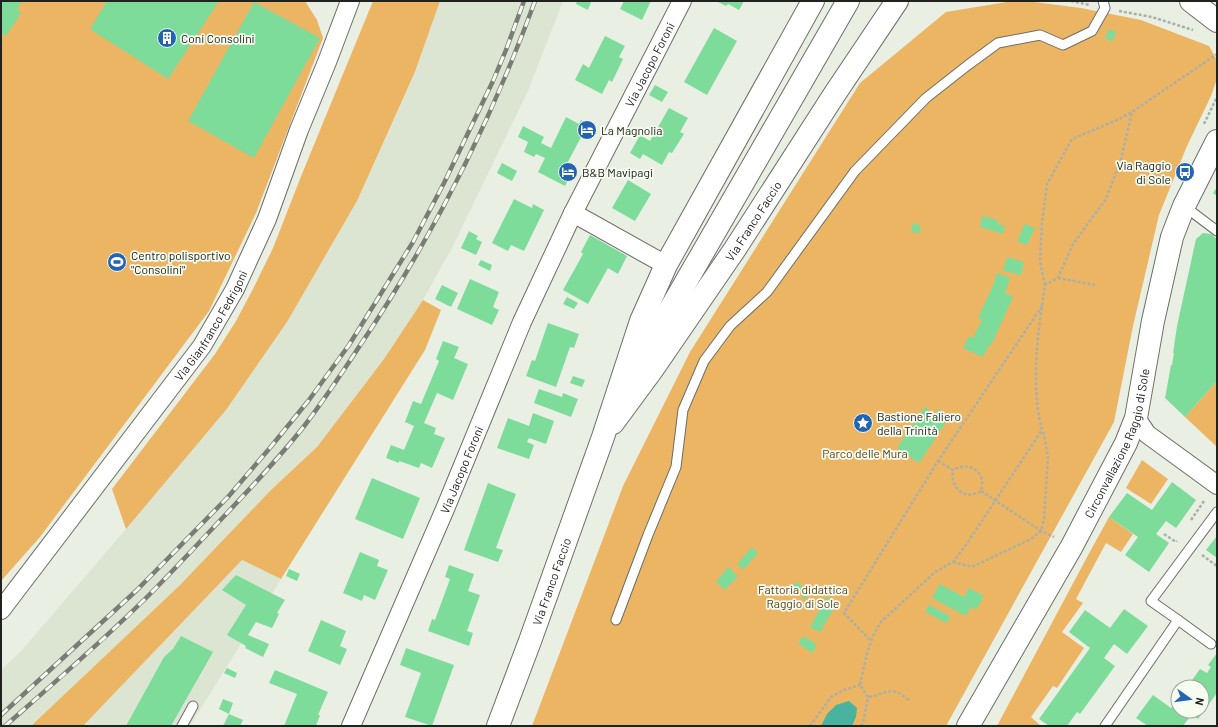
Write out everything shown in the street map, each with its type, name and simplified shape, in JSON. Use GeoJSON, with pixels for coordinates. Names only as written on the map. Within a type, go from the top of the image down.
{"type":"FeatureCollection","features":[{"type":"Feature","properties":{"kind":"main road","name":"Via Franco Faccio"},"geometry":{"type":"LineString","coordinates":[[498,726],[603,437],[641,321],[666,265],[813,1]]}},
{"type":"Feature","properties":{"kind":"main road","name":"Via Franco Faccio"},"geometry":{"type":"LineString","coordinates":[[603,437],[642,358],[848,1]]}},
{"type":"Feature","properties":{"kind":"main road","name":"Via Franco Faccio"},"geometry":{"type":"LineString","coordinates":[[603,437],[652,370],[735,249],[834,95],[897,1]]}},
{"type":"Feature","properties":{"kind":"main road"},"geometry":{"type":"LineString","coordinates":[[1190,1],[1217,21]]}},
{"type":"Feature","properties":{"kind":"main road","name":"Circonvallazione Raggio di Sole"},"geometry":{"type":"LineString","coordinates":[[968,726],[1072,546],[1126,443],[1136,418],[1153,321],[1172,237],[1184,206],[1217,141]]}},
{"type":"Feature","properties":{"kind":"street","name":"Via Jacopo Foroni"},"geometry":{"type":"LineString","coordinates":[[351,726],[445,508],[522,322],[573,213],[682,1]]}},
{"type":"Feature","properties":{"kind":"street","name":"Via Gianfranco Fedrigoni"},"geometry":{"type":"LineString","coordinates":[[1,610],[202,346],[235,289],[267,219],[299,130],[327,62],[346,3]]}},
{"type":"Feature","properties":{"kind":"street"},"geometry":{"type":"LineString","coordinates":[[573,213],[666,265]]}},
{"type":"Feature","properties":{"kind":"street"},"geometry":{"type":"LineString","coordinates":[[1136,418],[1147,434],[1217,485]]}},
{"type":"Feature","properties":{"kind":"lane"},"geometry":{"type":"LineString","coordinates":[[616,620],[648,535],[676,467],[683,410],[704,361],[730,326],[768,292],[855,171],[926,98],[998,43],[1040,36],[1063,45],[1092,31],[1104,4]]}},
{"type":"Feature","properties":{"kind":"lane"},"geometry":{"type":"LineString","coordinates":[[1184,206],[1217,231]]}},
{"type":"Feature","properties":{"kind":"lane"},"geometry":{"type":"LineString","coordinates":[[1211,644],[1151,601],[1217,512]]}},
{"type":"Feature","properties":{"kind":"lane"},"geometry":{"type":"LineString","coordinates":[[1105,726],[1178,620]]}},
{"type":"Feature","properties":{"kind":"lane"},"geometry":{"type":"LineString","coordinates":[[182,726],[193,706]]}},
{"type":"Feature","properties":{"kind":"path"},"geometry":{"type":"LineString","coordinates":[[1071,1],[1104,4],[1195,31]]}},
{"type":"Feature","properties":{"kind":"path"},"geometry":{"type":"LineString","coordinates":[[953,562],[972,567],[1031,539],[1041,531],[1044,519],[1048,457],[1040,420],[1036,388],[1037,349],[1045,285],[1040,261],[1042,223],[1047,184],[1072,139],[1115,121],[1132,112],[1217,54]]}},
{"type":"Feature","properties":{"kind":"path"},"geometry":{"type":"LineString","coordinates":[[1045,285],[1058,278],[1073,244],[1106,199],[1121,159],[1132,112]]}},
{"type":"Feature","properties":{"kind":"path"},"geometry":{"type":"LineString","coordinates":[[1058,278],[1095,285]]}},
{"type":"Feature","properties":{"kind":"path"},"geometry":{"type":"LineString","coordinates":[[871,640],[844,613],[938,461],[1042,306]]}},
{"type":"Feature","properties":{"kind":"path"},"geometry":{"type":"LineString","coordinates":[[861,726],[863,723],[868,697],[860,685],[874,631],[881,622],[935,572],[953,562],[964,548],[1042,430]]}},
{"type":"Feature","properties":{"kind":"path"},"geometry":{"type":"LineString","coordinates":[[938,461],[953,470]]}},
{"type":"Feature","properties":{"kind":"path"},"geometry":{"type":"LineString","coordinates":[[953,470],[959,466],[974,468],[979,472],[983,484],[981,491]]}},
{"type":"Feature","properties":{"kind":"path"},"geometry":{"type":"LineString","coordinates":[[953,470],[952,480],[956,488],[961,492],[971,494],[981,491],[1041,531],[1054,537]]}},
{"type":"Feature","properties":{"kind":"path"},"geometry":{"type":"LineString","coordinates":[[1188,524],[1204,501]]}},
{"type":"Feature","properties":{"kind":"path"},"geometry":{"type":"LineString","coordinates":[[1164,534],[1176,542],[1180,536]]}},
{"type":"Feature","properties":{"kind":"path"},"geometry":{"type":"LineString","coordinates":[[810,726],[830,697],[844,690],[860,685]]}},
{"type":"Feature","properties":{"kind":"path"},"geometry":{"type":"LineString","coordinates":[[868,697],[890,691],[898,692],[910,701]]}},
{"type":"Feature","properties":{"kind":"shaded area"},"geometry":{"type":"Polygon","coordinates":[[[440,1],[563,1],[528,91],[453,246],[423,300],[384,359],[317,447],[272,489],[179,586],[31,726],[1,726],[1,670],[22,650],[226,410],[287,322],[357,201],[415,73],[440,1]]]}},
{"type":"Feature","properties":{"kind":"shaded area"},"geometry":{"type":"Polygon","coordinates":[[[242,560],[281,579],[190,726],[83,726],[242,560]]]}},
{"type":"Feature","properties":{"kind":"green space","name":"Centro polisportivo \"Consolini\""},"geometry":{"type":"Polygon","coordinates":[[[1,1],[305,1],[317,20],[323,38],[256,213],[209,311],[40,537],[1,581],[1,1]]]}},
{"type":"Feature","properties":{"kind":"green space"},"geometry":{"type":"Polygon","coordinates":[[[373,1],[440,1],[415,72],[357,201],[287,322],[226,410],[126,529],[112,489],[215,354],[236,321],[273,248],[373,1]]]}},
{"type":"Feature","properties":{"kind":"green space","name":"Parco delle Mura"},"geometry":{"type":"Polygon","coordinates":[[[1013,1],[1027,1],[1081,8],[1141,20],[1209,46],[1217,60],[1217,79],[1211,96],[1187,146],[1159,215],[1133,326],[1114,422],[946,726],[532,726],[623,486],[690,352],[860,83],[946,12],[1013,1]]]}},
{"type":"Feature","properties":{"kind":"green space"},"geometry":{"type":"Polygon","coordinates":[[[423,300],[441,310],[425,350],[281,579],[242,560],[83,726],[31,726],[179,586],[272,489],[317,447],[384,359],[423,300]]]}},
{"type":"Feature","properties":{"kind":"green space"},"geometry":{"type":"Polygon","coordinates":[[[1217,381],[1217,447],[1185,417],[1217,381]]]}},
{"type":"Feature","properties":{"kind":"green space"},"geometry":{"type":"Polygon","coordinates":[[[1142,460],[1168,479],[1151,504],[1126,488],[1142,460]]]}},
{"type":"Feature","properties":{"kind":"green space"},"geometry":{"type":"Polygon","coordinates":[[[1109,517],[1133,534],[1121,552],[1106,543],[1076,599],[1083,603],[1062,632],[1084,648],[1057,688],[1053,686],[1031,717],[1041,726],[997,726],[1086,559],[1109,517]]]}},
{"type":"Feature","properties":{"kind":"water"},"geometry":{"type":"Polygon","coordinates":[[[849,701],[857,708],[856,717],[852,726],[821,726],[827,714],[836,705],[849,701]]]}},
{"type":"Feature","properties":{"kind":"building"},"geometry":{"type":"Polygon","coordinates":[[[1,1],[22,1],[17,10],[21,13],[6,36],[1,33],[1,1]]]}},
{"type":"Feature","properties":{"kind":"building","name":"Coni Consolini"},"geometry":{"type":"Polygon","coordinates":[[[107,1],[219,1],[168,79],[90,29],[107,1]]]}},
{"type":"Feature","properties":{"kind":"building"},"geometry":{"type":"Polygon","coordinates":[[[577,1],[591,2],[588,10],[576,4],[577,1]]]}},
{"type":"Feature","properties":{"kind":"building"},"geometry":{"type":"Polygon","coordinates":[[[624,1],[651,1],[642,20],[620,9],[624,1]]]}},
{"type":"Feature","properties":{"kind":"building"},"geometry":{"type":"Polygon","coordinates":[[[716,1],[744,1],[739,10],[728,4],[726,6],[716,1]]]}},
{"type":"Feature","properties":{"kind":"building"},"geometry":{"type":"Polygon","coordinates":[[[254,2],[320,38],[254,158],[188,121],[254,2]]]}},
{"type":"Feature","properties":{"kind":"building"},"geometry":{"type":"Polygon","coordinates":[[[714,28],[737,41],[707,95],[684,82],[714,28]]]}},
{"type":"Feature","properties":{"kind":"building"},"geometry":{"type":"Polygon","coordinates":[[[1109,29],[1116,32],[1112,42],[1105,38],[1109,29]]]}},
{"type":"Feature","properties":{"kind":"building"},"geometry":{"type":"Polygon","coordinates":[[[605,36],[625,46],[619,57],[623,59],[612,82],[609,80],[602,94],[575,80],[583,64],[589,68],[605,36]]]}},
{"type":"Feature","properties":{"kind":"building"},"geometry":{"type":"Polygon","coordinates":[[[655,85],[668,92],[662,102],[649,95],[655,85]]]}},
{"type":"Feature","properties":{"kind":"building"},"geometry":{"type":"Polygon","coordinates":[[[669,108],[688,118],[680,132],[684,134],[672,153],[669,152],[662,165],[643,154],[640,159],[630,153],[640,135],[650,141],[669,108]]]}},
{"type":"Feature","properties":{"kind":"building"},"geometry":{"type":"Polygon","coordinates":[[[566,117],[579,124],[581,120],[588,124],[562,173],[570,177],[565,186],[538,172],[545,158],[536,154],[534,157],[524,152],[528,142],[518,137],[523,126],[544,137],[541,143],[551,148],[566,117]]]}},
{"type":"Feature","properties":{"kind":"building"},"geometry":{"type":"Polygon","coordinates":[[[502,163],[517,171],[512,181],[497,173],[502,163]]]}},
{"type":"Feature","properties":{"kind":"building"},"geometry":{"type":"Polygon","coordinates":[[[628,180],[651,194],[635,221],[612,208],[628,180]]]}},
{"type":"Feature","properties":{"kind":"building"},"geometry":{"type":"Polygon","coordinates":[[[1217,187],[1217,196],[1213,193],[1217,187]]]}},
{"type":"Feature","properties":{"kind":"building"},"geometry":{"type":"Polygon","coordinates":[[[514,199],[532,208],[533,204],[544,210],[524,251],[511,245],[508,251],[492,243],[514,199]]]}},
{"type":"Feature","properties":{"kind":"building"},"geometry":{"type":"Polygon","coordinates":[[[982,216],[998,220],[997,224],[1005,226],[1003,234],[980,227],[982,216]]]}},
{"type":"Feature","properties":{"kind":"building"},"geometry":{"type":"Polygon","coordinates":[[[913,223],[921,226],[920,233],[911,232],[913,223]]]}},
{"type":"Feature","properties":{"kind":"building"},"geometry":{"type":"Polygon","coordinates":[[[1025,224],[1035,228],[1027,245],[1017,241],[1025,224]]]}},
{"type":"Feature","properties":{"kind":"building"},"geometry":{"type":"Polygon","coordinates":[[[469,231],[478,236],[476,239],[482,242],[476,255],[461,248],[469,231]]]}},
{"type":"Feature","properties":{"kind":"building"},"geometry":{"type":"Polygon","coordinates":[[[1203,233],[1211,234],[1217,239],[1217,381],[1185,417],[1165,398],[1174,353],[1177,326],[1196,239],[1203,233]]]}},
{"type":"Feature","properties":{"kind":"building"},"geometry":{"type":"Polygon","coordinates":[[[590,235],[627,256],[618,274],[608,268],[588,304],[563,290],[583,254],[581,252],[590,235]]]}},
{"type":"Feature","properties":{"kind":"building"},"geometry":{"type":"Polygon","coordinates":[[[1007,257],[1024,262],[1021,275],[1003,271],[1007,257]]]}},
{"type":"Feature","properties":{"kind":"building"},"geometry":{"type":"Polygon","coordinates":[[[481,260],[492,265],[490,271],[478,265],[481,260]]]}},
{"type":"Feature","properties":{"kind":"building"},"geometry":{"type":"Polygon","coordinates":[[[997,273],[1010,278],[1005,293],[1013,297],[991,346],[989,345],[983,357],[963,348],[969,336],[973,338],[982,320],[978,318],[992,288],[997,273]]]}},
{"type":"Feature","properties":{"kind":"building"},"geometry":{"type":"Polygon","coordinates":[[[470,279],[499,292],[493,307],[499,310],[492,325],[457,309],[470,279]]]}},
{"type":"Feature","properties":{"kind":"building"},"geometry":{"type":"Polygon","coordinates":[[[442,285],[458,293],[451,307],[435,299],[442,285]]]}},
{"type":"Feature","properties":{"kind":"building"},"geometry":{"type":"Polygon","coordinates":[[[567,297],[578,303],[574,309],[563,304],[567,297]]]}},
{"type":"Feature","properties":{"kind":"building"},"geometry":{"type":"Polygon","coordinates":[[[548,323],[579,334],[574,348],[570,347],[556,387],[526,376],[532,360],[535,361],[548,323]]]}},
{"type":"Feature","properties":{"kind":"building"},"geometry":{"type":"Polygon","coordinates":[[[443,341],[459,347],[454,358],[468,364],[453,400],[437,393],[424,423],[436,428],[434,434],[445,438],[432,468],[421,463],[419,468],[386,458],[391,445],[404,450],[414,426],[405,422],[413,401],[421,404],[439,361],[436,359],[443,341]]]}},
{"type":"Feature","properties":{"kind":"building"},"geometry":{"type":"Polygon","coordinates":[[[573,376],[585,380],[582,387],[570,383],[573,376]]]}},
{"type":"Feature","properties":{"kind":"building"},"geometry":{"type":"Polygon","coordinates":[[[539,389],[562,397],[563,393],[578,399],[571,417],[534,403],[539,389]]]}},
{"type":"Feature","properties":{"kind":"building"},"geometry":{"type":"Polygon","coordinates":[[[925,407],[935,414],[939,409],[950,416],[919,463],[897,448],[925,407]]]}},
{"type":"Feature","properties":{"kind":"building"},"geometry":{"type":"Polygon","coordinates":[[[533,413],[554,421],[546,444],[529,438],[527,442],[534,445],[529,459],[497,448],[508,418],[529,426],[533,413]]]}},
{"type":"Feature","properties":{"kind":"building"},"geometry":{"type":"Polygon","coordinates":[[[372,478],[420,498],[403,539],[355,519],[372,478]]]}},
{"type":"Feature","properties":{"kind":"building"},"geometry":{"type":"Polygon","coordinates":[[[1172,482],[1196,500],[1176,528],[1166,521],[1156,534],[1169,543],[1149,572],[1125,555],[1138,537],[1109,517],[1127,493],[1152,510],[1172,482]]]}},
{"type":"Feature","properties":{"kind":"building"},"geometry":{"type":"Polygon","coordinates":[[[488,483],[516,494],[496,548],[503,550],[498,562],[464,550],[488,483]]]}},
{"type":"Feature","properties":{"kind":"building"},"geometry":{"type":"Polygon","coordinates":[[[1217,536],[1217,558],[1206,550],[1217,536]]]}},
{"type":"Feature","properties":{"kind":"building"},"geometry":{"type":"Polygon","coordinates":[[[752,547],[758,553],[743,570],[737,564],[752,547]]]}},
{"type":"Feature","properties":{"kind":"building"},"geometry":{"type":"Polygon","coordinates":[[[360,552],[379,560],[377,566],[388,570],[375,600],[364,595],[362,601],[343,593],[360,552]]]}},
{"type":"Feature","properties":{"kind":"building"},"geometry":{"type":"Polygon","coordinates":[[[449,565],[474,574],[468,591],[480,595],[467,631],[473,633],[469,646],[428,631],[432,619],[435,620],[450,579],[445,577],[449,565]]]}},
{"type":"Feature","properties":{"kind":"building"},"geometry":{"type":"Polygon","coordinates":[[[728,567],[738,576],[725,590],[716,582],[728,567]]]}},
{"type":"Feature","properties":{"kind":"building"},"geometry":{"type":"Polygon","coordinates":[[[289,569],[300,574],[297,581],[286,576],[289,569]]]}},
{"type":"Feature","properties":{"kind":"building"},"geometry":{"type":"Polygon","coordinates":[[[236,575],[285,600],[277,613],[279,614],[272,628],[256,622],[248,635],[269,644],[263,657],[245,648],[246,646],[227,635],[246,605],[222,590],[236,575]]]}},
{"type":"Feature","properties":{"kind":"building"},"geometry":{"type":"Polygon","coordinates":[[[796,582],[803,587],[798,593],[791,588],[796,582]]]}},
{"type":"Feature","properties":{"kind":"building"},"geometry":{"type":"Polygon","coordinates":[[[940,584],[964,597],[969,588],[984,596],[976,610],[971,607],[966,616],[932,598],[940,584]]]}},
{"type":"Feature","properties":{"kind":"building"},"geometry":{"type":"Polygon","coordinates":[[[805,590],[809,594],[806,599],[801,596],[805,590]]]}},
{"type":"Feature","properties":{"kind":"building"},"geometry":{"type":"Polygon","coordinates":[[[827,597],[837,603],[820,632],[810,627],[827,597]]]}},
{"type":"Feature","properties":{"kind":"building"},"geometry":{"type":"Polygon","coordinates":[[[929,605],[950,616],[947,623],[925,612],[929,605]]]}},
{"type":"Feature","properties":{"kind":"building"},"geometry":{"type":"Polygon","coordinates":[[[1124,609],[1148,626],[1127,654],[1114,644],[1104,658],[1115,666],[1080,714],[1077,712],[1067,726],[1049,726],[1039,719],[1090,648],[1069,632],[1085,610],[1110,628],[1124,609]]]}},
{"type":"Feature","properties":{"kind":"building"},"geometry":{"type":"Polygon","coordinates":[[[321,620],[346,631],[340,646],[347,649],[340,665],[308,651],[321,620]]]}},
{"type":"Feature","properties":{"kind":"building"},"geometry":{"type":"Polygon","coordinates":[[[181,636],[213,652],[171,726],[126,726],[164,657],[173,649],[181,636]]]}},
{"type":"Feature","properties":{"kind":"building"},"geometry":{"type":"Polygon","coordinates":[[[804,636],[817,645],[812,653],[798,643],[804,636]]]}},
{"type":"Feature","properties":{"kind":"building"},"geometry":{"type":"Polygon","coordinates":[[[406,648],[454,665],[432,726],[405,717],[421,673],[400,665],[406,648]]]}},
{"type":"Feature","properties":{"kind":"building"},"geometry":{"type":"Polygon","coordinates":[[[1217,653],[1217,693],[1210,703],[1210,679],[1193,679],[1200,669],[1207,673],[1211,667],[1208,665],[1217,653]]]}},
{"type":"Feature","properties":{"kind":"building"},"geometry":{"type":"Polygon","coordinates":[[[227,668],[237,673],[235,678],[224,673],[227,668]]]}},
{"type":"Feature","properties":{"kind":"building"},"geometry":{"type":"Polygon","coordinates":[[[275,670],[328,692],[318,715],[320,715],[316,726],[284,726],[297,694],[269,683],[275,670]]]}},
{"type":"Feature","properties":{"kind":"building"},"geometry":{"type":"Polygon","coordinates":[[[1153,695],[1170,707],[1170,719],[1188,719],[1183,726],[1148,726],[1136,718],[1153,695]]]}},
{"type":"Feature","properties":{"kind":"building"},"geometry":{"type":"Polygon","coordinates":[[[223,699],[233,703],[229,714],[219,709],[223,699]]]}},
{"type":"Feature","properties":{"kind":"building"},"geometry":{"type":"Polygon","coordinates":[[[229,714],[243,720],[240,726],[223,726],[229,714]]]}},
{"type":"Feature","properties":{"kind":"railway"},"geometry":{"type":"LineString","coordinates":[[1,715],[137,590],[228,497],[309,400],[349,345],[413,242],[444,183],[493,81],[524,1]]}},
{"type":"Feature","properties":{"kind":"railway"},"geometry":{"type":"LineString","coordinates":[[5,726],[97,645],[158,586],[260,478],[312,416],[384,309],[434,225],[478,137],[535,1]]}},
{"type":"Feature","properties":{"kind":"place","name":"Coni Consolini"},"geometry":{"type":"Point","coordinates":[167,38]}},
{"type":"Feature","properties":{"kind":"place","name":"La Magnolia"},"geometry":{"type":"Point","coordinates":[587,130]}},
{"type":"Feature","properties":{"kind":"place","name":"B&B Mavipagi"},"geometry":{"type":"Point","coordinates":[568,172]}},
{"type":"Feature","properties":{"kind":"place","name":"Via Raggio di Sole"},"geometry":{"type":"Point","coordinates":[1185,172]}},
{"type":"Feature","properties":{"kind":"place","name":"Centro polisportivo \"Consolini\""},"geometry":{"type":"Point","coordinates":[117,262]}},
{"type":"Feature","properties":{"kind":"place","name":"Bastione Faliero della Trinità"},"geometry":{"type":"Point","coordinates":[863,423]}},
{"type":"Feature","properties":{"kind":"park label","name":"Fattoria didattica Raggio di Sole"},"geometry":{"type":"Point","coordinates":[803,596]}}]}
